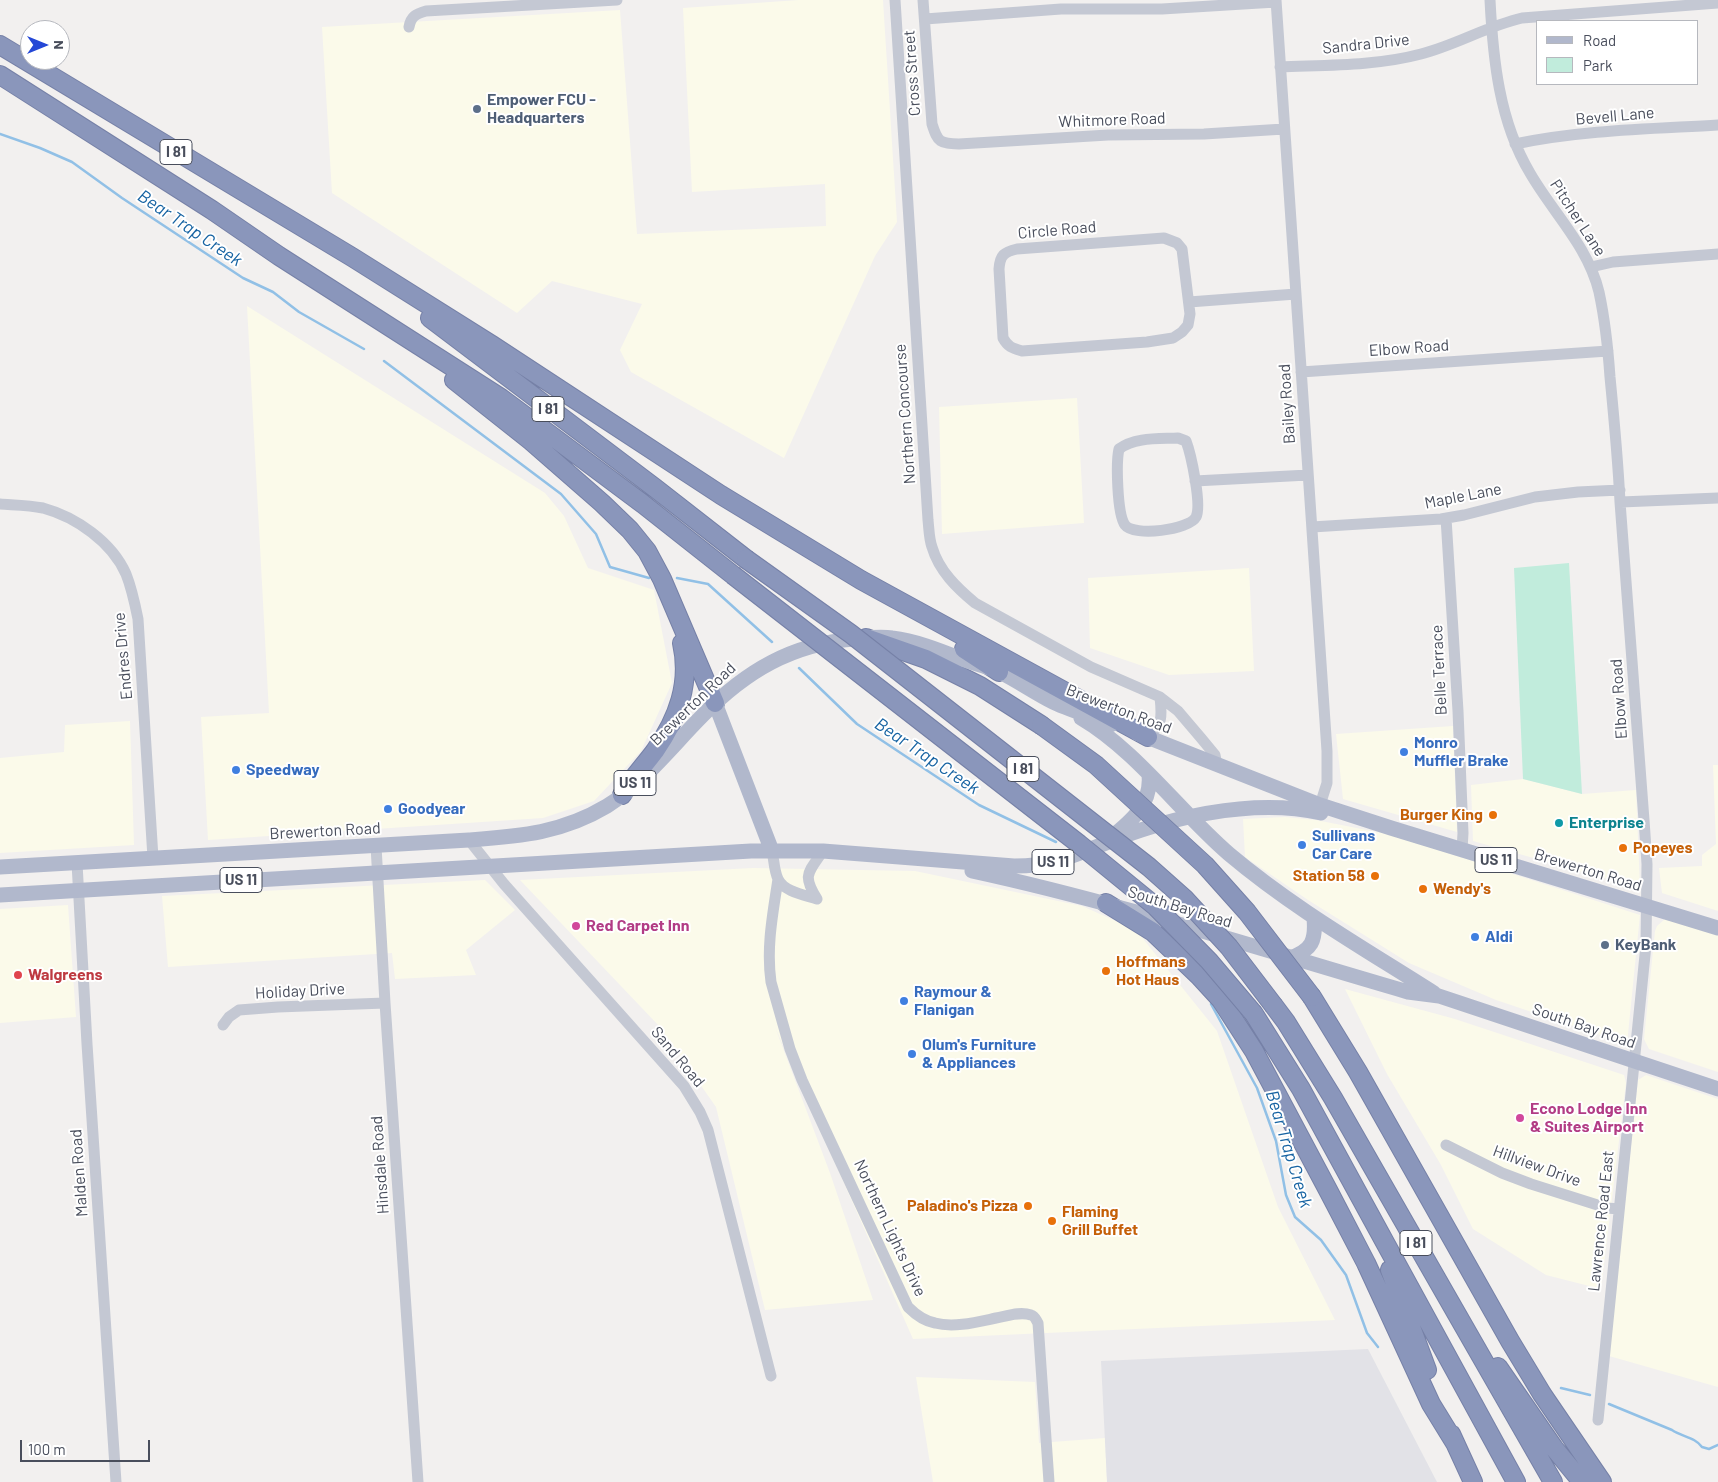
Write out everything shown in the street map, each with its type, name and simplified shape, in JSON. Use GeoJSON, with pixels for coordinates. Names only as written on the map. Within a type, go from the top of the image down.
{"type":"FeatureCollection","features":[{"type":"Feature","properties":{"kind":"highway","name":"I 81"},"geometry":{"type":"LineString","coordinates":[[0,45],[352,258],[746,559],[852,634],[1150,867],[1184,899],[1229,947],[1286,1022],[1333,1098],[1553,1482]]}},
{"type":"Feature","properties":{"kind":"highway","name":"I 81"},"geometry":{"type":"LineString","coordinates":[[0,75],[501,398],[643,504],[1079,844],[1155,906],[1209,961],[1254,1014],[1301,1089],[1516,1482]]}},
{"type":"Feature","properties":{"kind":"highway"},"geometry":{"type":"LineString","coordinates":[[352,258],[492,345],[721,495],[861,580],[1148,737]]}},
{"type":"Feature","properties":{"kind":"highway"},"geometry":{"type":"LineString","coordinates":[[380,320],[531,442],[602,503],[630,530],[647,551],[662,579],[716,703]]}},
{"type":"Feature","properties":{"kind":"highway"},"geometry":{"type":"LineString","coordinates":[[861,580],[999,672]]}},
{"type":"Feature","properties":{"kind":"highway"},"geometry":{"type":"LineString","coordinates":[[622,795],[655,751],[671,725],[685,684],[686,660],[673,606]]}},
{"type":"Feature","properties":{"kind":"highway"},"geometry":{"type":"LineString","coordinates":[[866,638],[926,658],[980,686],[1041,725],[1096,765],[1205,865],[1248,912],[1312,997],[1358,1072],[1510,1341],[1542,1394],[1602,1482]]}},
{"type":"Feature","properties":{"kind":"highway"},"geometry":{"type":"LineString","coordinates":[[1106,903],[1153,932],[1199,976],[1221,1000],[1254,1051],[1334,1200],[1366,1263],[1432,1404],[1455,1444]]}},
{"type":"Feature","properties":{"kind":"highway"},"geometry":{"type":"LineString","coordinates":[[1371,1216],[1438,1404],[1473,1482]]}},
{"type":"Feature","properties":{"kind":"highway"},"geometry":{"type":"LineString","coordinates":[[1435,1277],[1554,1448],[1582,1482]]}},
{"type":"Feature","properties":{"kind":"main road","name":"Brewerton Road"},"geometry":{"type":"LineString","coordinates":[[0,867],[524,836],[563,826],[595,813],[622,795],[741,680],[782,656],[822,643],[866,638],[892,638],[928,646],[999,672],[1054,702],[1320,805],[1718,928]]}},
{"type":"Feature","properties":{"kind":"main road","name":"South Bay Road"},"geometry":{"type":"LineString","coordinates":[[1054,702],[1089,723],[1128,754],[1228,853],[1262,881],[1314,918],[1439,996]]}},
{"type":"Feature","properties":{"kind":"main road"},"geometry":{"type":"LineString","coordinates":[[716,703],[772,851]]}},
{"type":"Feature","properties":{"kind":"main road"},"geometry":{"type":"LineString","coordinates":[[1100,846],[1136,816],[1145,802],[1150,785],[1149,775]]}},
{"type":"Feature","properties":{"kind":"main road"},"geometry":{"type":"LineString","coordinates":[[1305,810],[1320,805]]}},
{"type":"Feature","properties":{"kind":"main road","name":"Brewerton Road"},"geometry":{"type":"LineString","coordinates":[[0,895],[490,867],[628,857],[772,851],[823,851],[1014,866],[1040,865],[1055,862],[1140,831],[1189,816],[1252,808],[1305,810],[1391,828]]}},
{"type":"Feature","properties":{"kind":"main road","name":"South Bay Road"},"geometry":{"type":"LineString","coordinates":[[910,857],[1039,885],[1408,992],[1439,996],[1718,1089]]}},
{"type":"Feature","properties":{"kind":"main road"},"geometry":{"type":"LineString","coordinates":[[1290,958],[1302,953],[1310,946],[1314,936],[1314,918]]}},
{"type":"Feature","properties":{"kind":"street"},"geometry":{"type":"LineString","coordinates":[[409,27],[411,19],[416,14],[463,4],[617,0]]}},
{"type":"Feature","properties":{"kind":"street","name":"Northern Concourse"},"geometry":{"type":"LineString","coordinates":[[895,0],[928,520],[932,547],[942,569],[960,590],[975,603],[1091,667],[1160,697],[1178,711],[1201,738],[1215,755],[1217,765]]}},
{"type":"Feature","properties":{"kind":"street","name":"Cross Street"},"geometry":{"type":"LineString","coordinates":[[923,0],[932,124],[936,136],[941,142]]}},
{"type":"Feature","properties":{"kind":"street","name":"Pitcher Lane"},"geometry":{"type":"LineString","coordinates":[[1490,0],[1491,27],[1500,94],[1515,144],[1536,184],[1578,244],[1591,267],[1598,290],[1608,351],[1620,490]]}},
{"type":"Feature","properties":{"kind":"street"},"geometry":{"type":"LineString","coordinates":[[925,19],[1061,9],[1162,10],[1276,1]]}},
{"type":"Feature","properties":{"kind":"street","name":"Bailey Road"},"geometry":{"type":"LineString","coordinates":[[1276,1],[1327,751],[1327,783],[1320,805]]}},
{"type":"Feature","properties":{"kind":"street","name":"Sandra Drive"},"geometry":{"type":"LineString","coordinates":[[1280,67],[1357,63],[1423,54],[1491,27],[1522,18],[1551,14],[1718,3]]}},
{"type":"Feature","properties":{"kind":"street","name":"Bevell Lane"},"geometry":{"type":"LineString","coordinates":[[1515,144],[1537,139],[1600,132],[1718,125]]}},
{"type":"Feature","properties":{"kind":"street","name":"Whitmore Road"},"geometry":{"type":"LineString","coordinates":[[941,142],[959,144],[1108,135],[1204,134],[1284,129]]}},
{"type":"Feature","properties":{"kind":"street","name":"Circle Road"},"geometry":{"type":"LineString","coordinates":[[1164,238],[1177,243],[1182,249],[1189,302],[1190,314],[1188,325],[1173,338],[1147,342],[1017,350],[1008,345],[1003,338],[1000,260],[1003,254],[1017,249],[1164,238]]}},
{"type":"Feature","properties":{"kind":"street"},"geometry":{"type":"LineString","coordinates":[[1591,267],[1613,262],[1718,254]]}},
{"type":"Feature","properties":{"kind":"street"},"geometry":{"type":"LineString","coordinates":[[1189,302],[1296,294]]}},
{"type":"Feature","properties":{"kind":"street","name":"Elbow Road"},"geometry":{"type":"LineString","coordinates":[[1301,372],[1608,351]]}},
{"type":"Feature","properties":{"kind":"street"},"geometry":{"type":"LineString","coordinates":[[1178,438],[1186,441],[1190,451],[1195,482],[1198,514],[1190,524],[1157,530],[1133,530],[1125,526],[1120,514],[1116,458],[1118,449],[1126,444],[1152,439],[1178,438]]}},
{"type":"Feature","properties":{"kind":"street"},"geometry":{"type":"LineString","coordinates":[[1195,482],[1308,475]]}},
{"type":"Feature","properties":{"kind":"street","name":"Elbow Road"},"geometry":{"type":"LineString","coordinates":[[1620,490],[1647,856],[1647,906]]}},
{"type":"Feature","properties":{"kind":"street","name":"Maple Lane"},"geometry":{"type":"LineString","coordinates":[[1312,527],[1446,518],[1535,497],[1620,490]]}},
{"type":"Feature","properties":{"kind":"street"},"geometry":{"type":"LineString","coordinates":[[1620,502],[1718,498]]}},
{"type":"Feature","properties":{"kind":"street","name":"Endres Drive"},"geometry":{"type":"LineString","coordinates":[[0,504],[41,508],[60,514],[84,528],[104,544],[119,562],[125,573],[134,595],[138,619],[154,858]]}},
{"type":"Feature","properties":{"kind":"street","name":"Belle Terrace"},"geometry":{"type":"LineString","coordinates":[[1446,518],[1458,711],[1462,850]]}},
{"type":"Feature","properties":{"kind":"street"},"geometry":{"type":"LineString","coordinates":[[1148,737],[1160,725],[1162,715],[1160,697]]}},
{"type":"Feature","properties":{"kind":"street","name":"Sand Road"},"geometry":{"type":"LineString","coordinates":[[469,840],[504,884],[684,1086],[700,1112],[708,1130],[771,1376]]}},
{"type":"Feature","properties":{"kind":"street","name":"Hinsdale Road"},"geometry":{"type":"LineString","coordinates":[[376,846],[418,1482]]}},
{"type":"Feature","properties":{"kind":"street"},"geometry":{"type":"LineString","coordinates":[[772,851],[778,879],[797,893],[817,899],[809,886],[808,875],[823,851]]}},
{"type":"Feature","properties":{"kind":"street","name":"Malden Road"},"geometry":{"type":"LineString","coordinates":[[77,863],[116,1482]]}},
{"type":"Feature","properties":{"kind":"street","name":"Northern Lights Drive"},"geometry":{"type":"LineString","coordinates":[[778,879],[772,910],[769,945],[771,982],[790,1049],[802,1080],[908,1307],[926,1321],[937,1324],[977,1322],[1019,1313],[1033,1315],[1036,1318],[1039,1332],[1049,1482]]}},
{"type":"Feature","properties":{"kind":"street","name":"Lawrence Road East"},"geometry":{"type":"LineString","coordinates":[[1598,1420],[1646,945],[1647,906]]}},
{"type":"Feature","properties":{"kind":"street","name":"Holiday Drive"},"geometry":{"type":"LineString","coordinates":[[223,1025],[229,1017],[239,1010],[385,1003]]}},
{"type":"Feature","properties":{"kind":"street","name":"Hillview Drive"},"geometry":{"type":"LineString","coordinates":[[1446,1145],[1502,1173],[1531,1184],[1607,1208],[1618,1209]]}},
{"type":"Feature","properties":{"kind":"shaded area"},"geometry":{"type":"Polygon","coordinates":[[[799,0],[883,0],[897,222],[875,256],[784,458],[631,372],[620,350],[642,304],[552,281],[517,313],[332,193],[322,27],[620,10],[637,234],[826,226],[825,184],[692,192],[683,8],[799,0]]]}},
{"type":"Feature","properties":{"kind":"shaded area"},"geometry":{"type":"Polygon","coordinates":[[[247,306],[545,493],[564,516],[588,568],[654,590],[672,683],[641,751],[594,801],[543,818],[208,840],[201,717],[269,713],[247,306]]]}},
{"type":"Feature","properties":{"kind":"shaded area"},"geometry":{"type":"Polygon","coordinates":[[[1077,398],[1084,523],[942,534],[939,407],[1077,398]]]}},
{"type":"Feature","properties":{"kind":"shaded area"},"geometry":{"type":"Polygon","coordinates":[[[1249,568],[1254,671],[1169,675],[1090,648],[1088,578],[1249,568]]]}},
{"type":"Feature","properties":{"kind":"shaded area"},"geometry":{"type":"Polygon","coordinates":[[[130,721],[134,845],[0,853],[0,758],[64,752],[65,725],[130,721]]]}},
{"type":"Feature","properties":{"kind":"shaded area"},"geometry":{"type":"Polygon","coordinates":[[[1453,726],[1457,832],[1343,799],[1336,734],[1453,726]]]}},
{"type":"Feature","properties":{"kind":"shaded area"},"geometry":{"type":"Polygon","coordinates":[[[1713,765],[1718,765],[1718,911],[1662,893],[1659,868],[1702,866],[1702,855],[1716,844],[1713,765]]]}},
{"type":"Feature","properties":{"kind":"shaded area"},"geometry":{"type":"Polygon","coordinates":[[[1523,779],[1582,794],[1636,790],[1640,888],[1473,841],[1471,785],[1523,779]]]}},
{"type":"Feature","properties":{"kind":"shaded area"},"geometry":{"type":"Polygon","coordinates":[[[1285,817],[1316,820],[1392,835],[1640,915],[1627,1044],[1496,1000],[1409,963],[1308,900],[1245,857],[1243,819],[1285,817]]]}},
{"type":"Feature","properties":{"kind":"shaded area"},"geometry":{"type":"Polygon","coordinates":[[[753,868],[915,871],[1082,906],[1136,930],[1217,1031],[1278,1207],[1335,1320],[913,1339],[775,1027],[830,1173],[873,1300],[765,1310],[716,1107],[660,1027],[520,880],[753,868]]]}},
{"type":"Feature","properties":{"kind":"shaded area"},"geometry":{"type":"Polygon","coordinates":[[[485,880],[515,910],[466,950],[476,975],[395,979],[392,953],[168,967],[162,896],[485,880]]]}},
{"type":"Feature","properties":{"kind":"shaded area"},"geometry":{"type":"Polygon","coordinates":[[[68,905],[76,1017],[0,1023],[0,909],[68,905]]]}},
{"type":"Feature","properties":{"kind":"shaded area"},"geometry":{"type":"Polygon","coordinates":[[[1665,919],[1718,934],[1718,1072],[1649,1049],[1644,1039],[1655,931],[1657,926],[1665,919]]]}},
{"type":"Feature","properties":{"kind":"shaded area"},"geometry":{"type":"Polygon","coordinates":[[[1345,989],[1455,1019],[1624,1075],[1626,1083],[1601,1289],[1546,1275],[1473,1229],[1441,1165],[1387,1074],[1345,989]]]}},
{"type":"Feature","properties":{"kind":"shaded area"},"geometry":{"type":"Polygon","coordinates":[[[1646,1075],[1718,1099],[1718,1387],[1609,1356],[1638,1080],[1646,1075]]]}},
{"type":"Feature","properties":{"kind":"shaded area"},"geometry":{"type":"Polygon","coordinates":[[[1368,1349],[1437,1482],[1107,1482],[1101,1361],[1368,1349]]]}},
{"type":"Feature","properties":{"kind":"shaded area"},"geometry":{"type":"Polygon","coordinates":[[[916,1377],[1035,1382],[1039,1443],[1105,1438],[1107,1482],[933,1482],[916,1377]]]}},
{"type":"Feature","properties":{"kind":"green space"},"geometry":{"type":"Polygon","coordinates":[[[1569,563],[1582,794],[1523,779],[1514,568],[1569,563]]]}},
{"type":"Feature","properties":{"kind":"waterway","name":"Bear Trap Creek"},"geometry":{"type":"LineString","coordinates":[[0,134],[72,162],[122,198],[243,278],[273,292],[299,312],[364,349]]}},
{"type":"Feature","properties":{"kind":"waterway","name":"Bear Trap Creek"},"geometry":{"type":"LineString","coordinates":[[384,361],[561,494],[596,534],[610,567],[649,578]]}},
{"type":"Feature","properties":{"kind":"waterway","name":"Bear Trap Creek"},"geometry":{"type":"LineString","coordinates":[[677,578],[708,584],[772,642]]}},
{"type":"Feature","properties":{"kind":"waterway","name":"Bear Trap Creek"},"geometry":{"type":"LineString","coordinates":[[799,668],[857,724],[979,805],[1056,842]]}},
{"type":"Feature","properties":{"kind":"waterway","name":"Bear Trap Creek"},"geometry":{"type":"LineString","coordinates":[[1211,1004],[1257,1088],[1276,1141],[1286,1195],[1295,1217],[1321,1240],[1346,1275],[1367,1333],[1378,1347]]}},
{"type":"Feature","properties":{"kind":"waterway","name":"Bear Trap Creek"},"geometry":{"type":"LineString","coordinates":[[1561,1388],[1590,1395]]}},
{"type":"Feature","properties":{"kind":"waterway","name":"Bear Trap Creek"},"geometry":{"type":"LineString","coordinates":[[1609,1404],[1692,1439],[1702,1447],[1709,1449],[1718,1445]]}},
{"type":"Feature","properties":{"kind":"place","name":"Empower FCU - Headquarters"},"geometry":{"type":"Point","coordinates":[477,109]}},
{"type":"Feature","properties":{"kind":"place","name":"Monro Muffler Brake"},"geometry":{"type":"Point","coordinates":[1404,752]}},
{"type":"Feature","properties":{"kind":"place","name":"Speedway"},"geometry":{"type":"Point","coordinates":[236,770]}},
{"type":"Feature","properties":{"kind":"place","name":"Goodyear"},"geometry":{"type":"Point","coordinates":[388,809]}},
{"type":"Feature","properties":{"kind":"place","name":"Burger King"},"geometry":{"type":"Point","coordinates":[1493,815]}},
{"type":"Feature","properties":{"kind":"place","name":"Enterprise"},"geometry":{"type":"Point","coordinates":[1559,823]}},
{"type":"Feature","properties":{"kind":"place","name":"Sullivans Car Care"},"geometry":{"type":"Point","coordinates":[1302,845]}},
{"type":"Feature","properties":{"kind":"place","name":"Popeyes"},"geometry":{"type":"Point","coordinates":[1623,848]}},
{"type":"Feature","properties":{"kind":"place","name":"Station 58"},"geometry":{"type":"Point","coordinates":[1375,876]}},
{"type":"Feature","properties":{"kind":"place","name":"Wendy's"},"geometry":{"type":"Point","coordinates":[1423,889]}},
{"type":"Feature","properties":{"kind":"place","name":"Red Carpet Inn"},"geometry":{"type":"Point","coordinates":[576,926]}},
{"type":"Feature","properties":{"kind":"place","name":"Aldi"},"geometry":{"type":"Point","coordinates":[1475,937]}},
{"type":"Feature","properties":{"kind":"place","name":"KeyBank"},"geometry":{"type":"Point","coordinates":[1605,945]}},
{"type":"Feature","properties":{"kind":"place","name":"Hoffmans Hot Haus"},"geometry":{"type":"Point","coordinates":[1106,971]}},
{"type":"Feature","properties":{"kind":"place","name":"Walgreens"},"geometry":{"type":"Point","coordinates":[18,975]}},
{"type":"Feature","properties":{"kind":"place","name":"Raymour & Flanigan"},"geometry":{"type":"Point","coordinates":[904,1001]}},
{"type":"Feature","properties":{"kind":"place","name":"Olum's Furniture & Appliances"},"geometry":{"type":"Point","coordinates":[912,1054]}},
{"type":"Feature","properties":{"kind":"place","name":"Econo Lodge Inn & Suites Airport"},"geometry":{"type":"Point","coordinates":[1520,1118]}},
{"type":"Feature","properties":{"kind":"place","name":"Paladino's Pizza"},"geometry":{"type":"Point","coordinates":[1028,1206]}},
{"type":"Feature","properties":{"kind":"place","name":"Flaming Grill Buffet"},"geometry":{"type":"Point","coordinates":[1052,1221]}}]}
